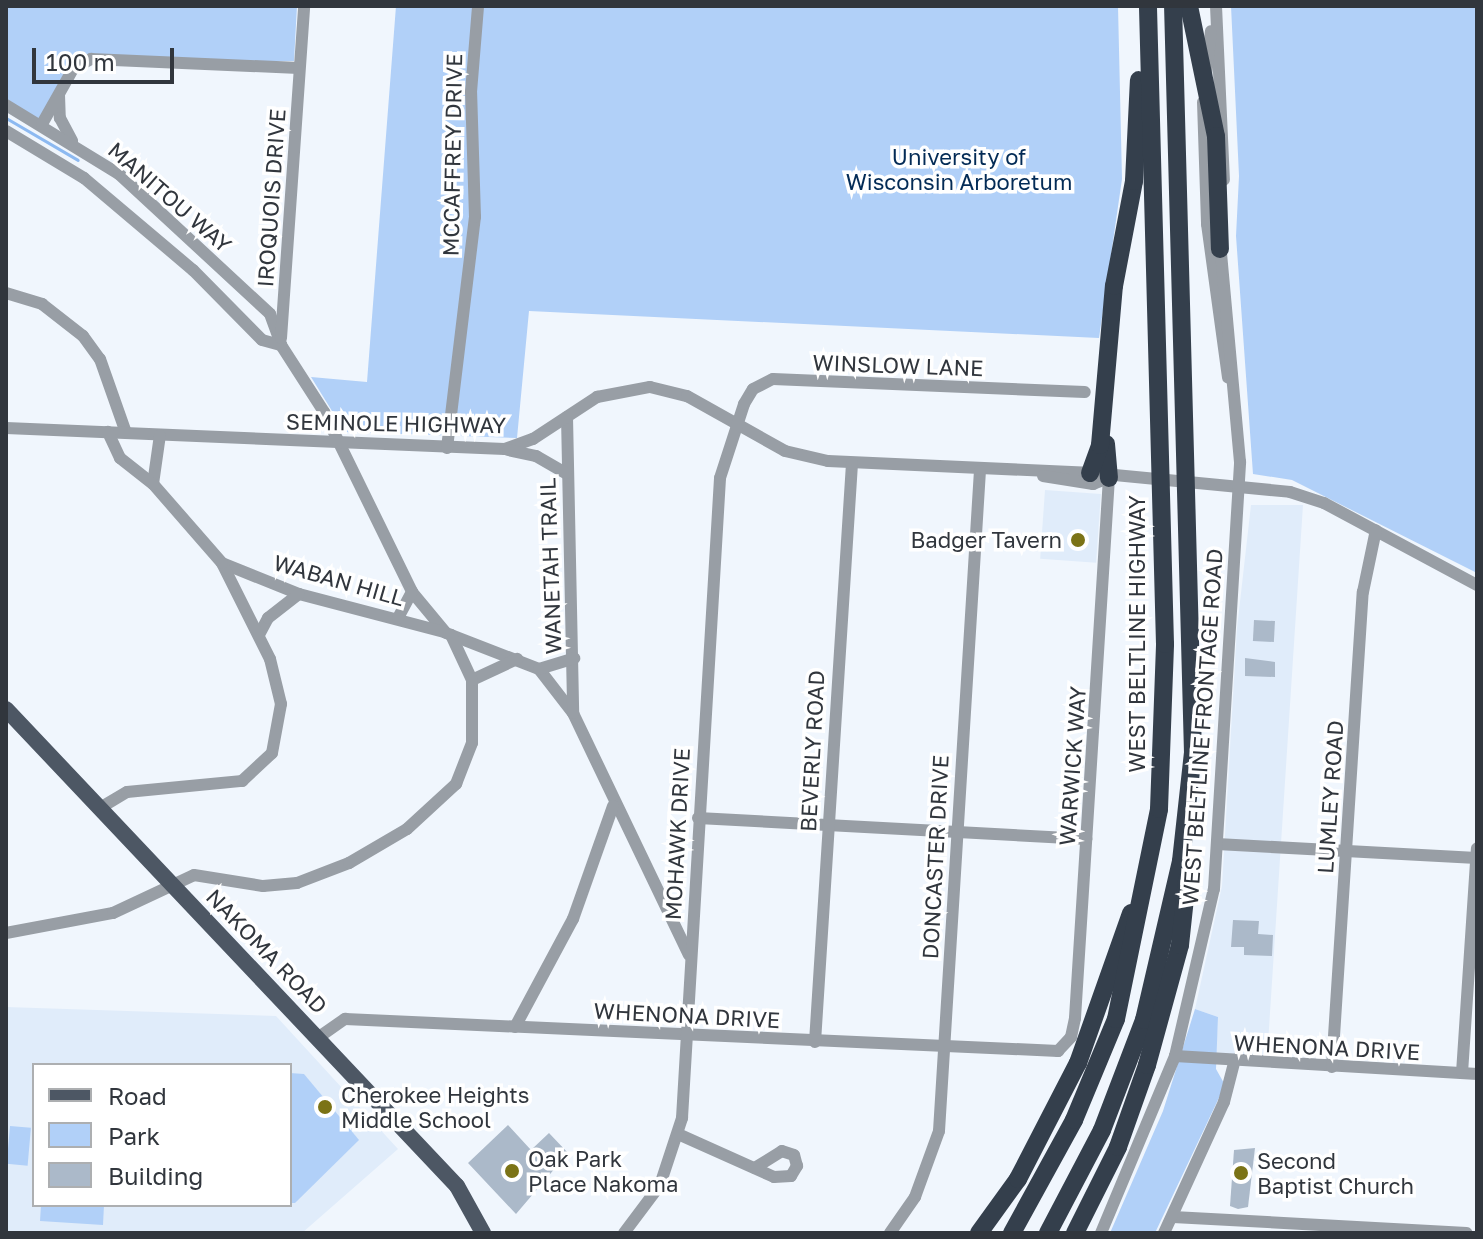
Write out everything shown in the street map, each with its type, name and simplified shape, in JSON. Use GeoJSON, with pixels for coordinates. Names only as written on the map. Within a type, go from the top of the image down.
{"type":"FeatureCollection","features":[{"type":"Feature","properties":{"kind":"highway"},"geometry":{"type":"LineString","coordinates":[[1109,478],[1107,389],[1114,286],[1136,154],[1141,6]]}},
{"type":"Feature","properties":{"kind":"highway","name":"WEST BELTLINE HIGHWAY"},"geometry":{"type":"LineString","coordinates":[[1012,1233],[1074,1120],[1116,1019],[1155,843],[1165,709],[1148,6]]}},
{"type":"Feature","properties":{"kind":"highway"},"geometry":{"type":"LineString","coordinates":[[1075,1233],[1128,1121],[1171,981],[1185,909],[1193,753],[1173,6]]}},
{"type":"Feature","properties":{"kind":"highway"},"geometry":{"type":"LineString","coordinates":[[1189,6],[1216,136],[1220,249]]}},
{"type":"Feature","properties":{"kind":"highway"},"geometry":{"type":"LineString","coordinates":[[1090,473],[1107,389]]}},
{"type":"Feature","properties":{"kind":"highway"},"geometry":{"type":"LineString","coordinates":[[979,1233],[1050,1122],[1106,996],[1136,887],[1165,709]]}},
{"type":"Feature","properties":{"kind":"highway"},"geometry":{"type":"LineString","coordinates":[[1048,1233],[1102,1130],[1144,1020],[1181,861],[1193,753]]}},
{"type":"Feature","properties":{"kind":"main road","name":"NAKOMA ROAD"},"geometry":{"type":"LineString","coordinates":[[6,709],[457,1186],[483,1233]]}},
{"type":"Feature","properties":{"kind":"street","name":"IROQUOIS DRIVE"},"geometry":{"type":"LineString","coordinates":[[281,345],[304,6]]}},
{"type":"Feature","properties":{"kind":"street","name":"MCCAFFREY DRIVE"},"geometry":{"type":"LineString","coordinates":[[447,448],[474,230],[471,92],[478,6]]}},
{"type":"Feature","properties":{"kind":"street","name":"WEST BELTLINE FRONTAGE ROAD"},"geometry":{"type":"LineString","coordinates":[[1210,6],[1205,85],[1207,224],[1225,368],[1235,396]]}},
{"type":"Feature","properties":{"kind":"street","name":"WEST BELTLINE FRONTAGE ROAD"},"geometry":{"type":"LineString","coordinates":[[1101,1233],[1137,1160],[1175,1056],[1205,934],[1217,844],[1239,487],[1235,396],[1220,249],[1227,138],[1216,6]]}},
{"type":"Feature","properties":{"kind":"street"},"geometry":{"type":"LineString","coordinates":[[42,124],[73,69],[91,59],[299,68]]}},
{"type":"Feature","properties":{"kind":"street"},"geometry":{"type":"LineString","coordinates":[[59,93],[60,118],[74,144]]}},
{"type":"Feature","properties":{"kind":"street","name":"MANITOU WAY"},"geometry":{"type":"LineString","coordinates":[[6,105],[42,124],[119,174],[270,314],[281,345],[339,443],[412,592],[449,634]]}},
{"type":"Feature","properties":{"kind":"street","name":"MANITOU WAY"},"geometry":{"type":"LineString","coordinates":[[6,131],[84,178],[193,270],[262,340],[281,345]]}},
{"type":"Feature","properties":{"kind":"street"},"geometry":{"type":"LineString","coordinates":[[6,293],[54,311],[83,336],[100,359],[126,433]]}},
{"type":"Feature","properties":{"kind":"street","name":"WINSLOW LANE"},"geometry":{"type":"LineString","coordinates":[[735,424],[753,389],[773,379],[1085,392]]}},
{"type":"Feature","properties":{"kind":"street","name":"SEMINOLE HIGHWAY"},"geometry":{"type":"LineString","coordinates":[[6,428],[505,449],[616,390],[650,387],[687,396],[785,451],[852,463],[1040,474],[1090,473],[1109,478],[1239,487],[1306,496],[1477,585]]}},
{"type":"Feature","properties":{"kind":"street","name":"WANETAH TRAIL"},"geometry":{"type":"LineString","coordinates":[[567,417],[573,713]]}},
{"type":"Feature","properties":{"kind":"street","name":"MOHAWK DRIVE"},"geometry":{"type":"LineString","coordinates":[[624,1233],[660,1185],[678,1134],[720,478],[735,424]]}},
{"type":"Feature","properties":{"kind":"street"},"geometry":{"type":"LineString","coordinates":[[100,808],[127,792],[224,786],[266,764],[276,743],[281,704],[260,633],[222,563],[153,484],[120,458],[108,432]]}},
{"type":"Feature","properties":{"kind":"street"},"geometry":{"type":"LineString","coordinates":[[153,484],[160,435]]}},
{"type":"Feature","properties":{"kind":"street"},"geometry":{"type":"LineString","coordinates":[[505,449],[536,456],[566,473]]}},
{"type":"Feature","properties":{"kind":"street","name":"BEVERLY ROAD"},"geometry":{"type":"LineString","coordinates":[[815,1042],[852,463]]}},
{"type":"Feature","properties":{"kind":"street","name":"DONCASTER DRIVE"},"geometry":{"type":"LineString","coordinates":[[890,1233],[932,1161],[944,1048],[980,471]]}},
{"type":"Feature","properties":{"kind":"street","name":"SEMINOLE HIGHWAY"},"geometry":{"type":"LineString","coordinates":[[1040,474],[1093,484],[1109,478]]}},
{"type":"Feature","properties":{"kind":"street","name":"WARWICK WAY"},"geometry":{"type":"LineString","coordinates":[[1058,1051],[1071,1037],[1075,1018],[1109,478]]}},
{"type":"Feature","properties":{"kind":"street","name":"LUMLEY ROAD"},"geometry":{"type":"LineString","coordinates":[[1332,1067],[1363,592],[1376,530]]}},
{"type":"Feature","properties":{"kind":"street","name":"WABAN HILL"},"geometry":{"type":"LineString","coordinates":[[222,563],[299,594],[449,634]]}},
{"type":"Feature","properties":{"kind":"street"},"geometry":{"type":"LineString","coordinates":[[398,618],[412,592]]}},
{"type":"Feature","properties":{"kind":"street"},"geometry":{"type":"LineString","coordinates":[[260,633],[268,618],[299,594]]}},
{"type":"Feature","properties":{"kind":"street"},"geometry":{"type":"LineString","coordinates":[[449,634],[539,669],[573,713],[613,806],[690,958]]}},
{"type":"Feature","properties":{"kind":"street"},"geometry":{"type":"LineString","coordinates":[[6,933],[113,913],[172,883],[202,874],[263,886],[297,883],[349,863],[407,829],[447,796],[462,774],[474,733],[472,680],[449,634]]}},
{"type":"Feature","properties":{"kind":"street"},"geometry":{"type":"LineString","coordinates":[[539,669],[574,658]]}},
{"type":"Feature","properties":{"kind":"street"},"geometry":{"type":"LineString","coordinates":[[472,680],[517,659]]}},
{"type":"Feature","properties":{"kind":"street"},"geometry":{"type":"LineString","coordinates":[[515,1027],[562,942],[613,806]]}},
{"type":"Feature","properties":{"kind":"street"},"geometry":{"type":"LineString","coordinates":[[698,818],[1086,839]]}},
{"type":"Feature","properties":{"kind":"street"},"geometry":{"type":"LineString","coordinates":[[1217,844],[1477,858]]}},
{"type":"Feature","properties":{"kind":"street"},"geometry":{"type":"LineString","coordinates":[[1462,1073],[1477,848]]}},
{"type":"Feature","properties":{"kind":"street","name":"WHENONA DRIVE"},"geometry":{"type":"LineString","coordinates":[[319,1037],[345,1019],[1058,1051]]}},
{"type":"Feature","properties":{"kind":"street","name":"WHENONA DRIVE"},"geometry":{"type":"LineString","coordinates":[[1175,1056],[1234,1063],[1477,1074]]}},
{"type":"Feature","properties":{"kind":"street"},"geometry":{"type":"LineString","coordinates":[[1234,1063],[1224,1102],[1168,1227],[1467,1233]]}},
{"type":"Feature","properties":{"kind":"street"},"geometry":{"type":"LineString","coordinates":[[678,1134],[755,1168]]}},
{"type":"Feature","properties":{"kind":"shaded area"},"geometry":{"type":"Polygon","coordinates":[[[1045,490],[1101,494],[1096,563],[1040,559],[1045,490]]]}},
{"type":"Feature","properties":{"kind":"shaded area"},"geometry":{"type":"Polygon","coordinates":[[[1251,505],[1303,505],[1267,1059],[1216,1055],[1218,1017],[1195,1009],[1222,886],[1237,628],[1251,505]]]}},
{"type":"Feature","properties":{"kind":"shaded area","name":"Cherokee Heights Middle School"},"geometry":{"type":"Polygon","coordinates":[[[6,1007],[276,1016],[398,1149],[302,1233],[6,1233],[6,1007]]]}},
{"type":"Feature","properties":{"kind":"green space"},"geometry":{"type":"Polygon","coordinates":[[[6,6],[297,6],[294,61],[83,62],[42,124],[6,105],[6,6]]]}},
{"type":"Feature","properties":{"kind":"green space","name":"University of Wisconsin Arboretum"},"geometry":{"type":"Polygon","coordinates":[[[396,6],[1118,6],[1122,179],[1099,338],[529,311],[517,438],[345,432],[311,377],[367,382],[396,6]]]}},
{"type":"Feature","properties":{"kind":"green space"},"geometry":{"type":"Polygon","coordinates":[[[1231,6],[1477,6],[1477,573],[1292,480],[1253,474],[1236,236],[1239,176],[1231,6]]]}},
{"type":"Feature","properties":{"kind":"green space"},"geometry":{"type":"Polygon","coordinates":[[[1195,1009],[1218,1017],[1216,1069],[1225,1085],[1155,1233],[1110,1233],[1163,1111],[1195,1009]]]}},
{"type":"Feature","properties":{"kind":"green space"},"geometry":{"type":"Polygon","coordinates":[[[292,1073],[304,1074],[359,1140],[292,1203],[292,1073]]]}},
{"type":"Feature","properties":{"kind":"green space"},"geometry":{"type":"Polygon","coordinates":[[[10,1126],[31,1128],[28,1166],[7,1164],[10,1126]]]}},
{"type":"Feature","properties":{"kind":"green space"},"geometry":{"type":"Polygon","coordinates":[[[41,1207],[104,1207],[103,1225],[40,1221],[41,1207]]]}},
{"type":"Feature","properties":{"kind":"building"},"geometry":{"type":"Polygon","coordinates":[[[1254,620],[1275,621],[1274,642],[1253,641],[1254,620]]]}},
{"type":"Feature","properties":{"kind":"building"},"geometry":{"type":"Polygon","coordinates":[[[1245,658],[1275,662],[1275,677],[1245,676],[1245,658]]]}},
{"type":"Feature","properties":{"kind":"building"},"geometry":{"type":"Polygon","coordinates":[[[1233,920],[1259,921],[1258,934],[1273,935],[1272,956],[1244,955],[1244,947],[1231,947],[1233,920]]]}},
{"type":"Feature","properties":{"kind":"building","name":"Oak Park Place Nakoma"},"geometry":{"type":"Polygon","coordinates":[[[508,1125],[531,1150],[549,1133],[568,1153],[516,1214],[468,1163],[508,1125]]]}},
{"type":"Feature","properties":{"kind":"building","name":"Second Baptist Church"},"geometry":{"type":"Polygon","coordinates":[[[1255,1148],[1248,1207],[1238,1209],[1230,1206],[1234,1150],[1255,1148]]]}},
{"type":"Feature","properties":{"kind":"waterway"},"geometry":{"type":"LineString","coordinates":[[6,118],[78,160]]}},
{"type":"Feature","properties":{"kind":"place","name":"Badger Tavern"},"geometry":{"type":"Point","coordinates":[1078,540]}},
{"type":"Feature","properties":{"kind":"place","name":"Cherokee Heights Middle School"},"geometry":{"type":"Point","coordinates":[325,1107]}},
{"type":"Feature","properties":{"kind":"place","name":"Oak Park Place Nakoma"},"geometry":{"type":"Point","coordinates":[512,1171]}},
{"type":"Feature","properties":{"kind":"place","name":"Second Baptist Church"},"geometry":{"type":"Point","coordinates":[1241,1173]}}]}
